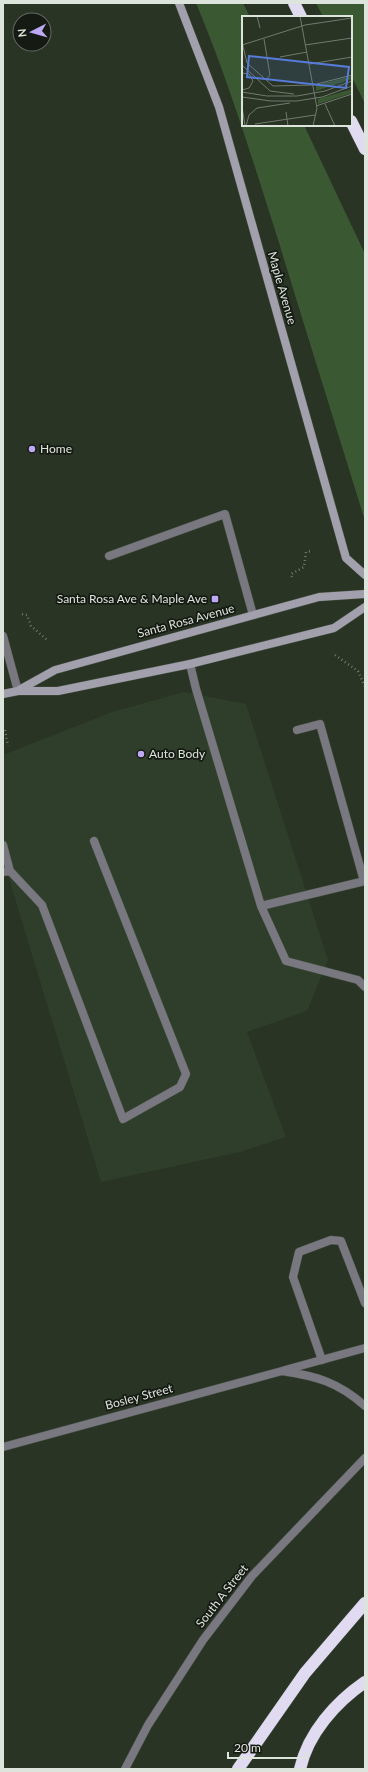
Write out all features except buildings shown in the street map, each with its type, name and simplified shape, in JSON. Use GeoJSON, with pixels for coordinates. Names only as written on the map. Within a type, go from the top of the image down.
{"type":"FeatureCollection","features":[{"type":"Feature","properties":{"kind":"highway"},"geometry":{"type":"LineString","coordinates":[[294,3],[300,16]]}},
{"type":"Feature","properties":{"kind":"highway"},"geometry":{"type":"LineString","coordinates":[[352,122],[365,150]]}},
{"type":"Feature","properties":{"kind":"highway"},"geometry":{"type":"LineString","coordinates":[[238,1769],[305,1673],[365,1603]]}},
{"type":"Feature","properties":{"kind":"highway"},"geometry":{"type":"LineString","coordinates":[[300,1769],[310,1744],[334,1707],[365,1682]]}},
{"type":"Feature","properties":{"kind":"main road","name":"Maple Avenue"},"geometry":{"type":"LineString","coordinates":[[179,3],[219,107],[346,558],[365,574]]}},
{"type":"Feature","properties":{"kind":"main road","name":"Santa Rosa Avenue"},"geometry":{"type":"LineString","coordinates":[[18,691],[55,670],[319,597],[365,594]]}},
{"type":"Feature","properties":{"kind":"main road","name":"Santa Rosa Avenue"},"geometry":{"type":"LineString","coordinates":[[3,694],[18,691],[58,691],[190,664],[334,628],[365,607]]}},
{"type":"Feature","properties":{"kind":"street"},"geometry":{"type":"LineString","coordinates":[[108,556],[225,514],[253,615]]}},
{"type":"Feature","properties":{"kind":"street"},"geometry":{"type":"LineString","coordinates":[[3,636],[18,691]]}},
{"type":"Feature","properties":{"kind":"street"},"geometry":{"type":"LineString","coordinates":[[190,664],[198,696],[262,906],[286,961],[358,980],[365,987]]}},
{"type":"Feature","properties":{"kind":"street"},"geometry":{"type":"LineString","coordinates":[[262,906],[364,881],[320,724],[297,730]]}},
{"type":"Feature","properties":{"kind":"street"},"geometry":{"type":"LineString","coordinates":[[3,845],[7,871],[42,904],[123,1119],[180,1087],[186,1074],[94,841]]}},
{"type":"Feature","properties":{"kind":"street"},"geometry":{"type":"LineString","coordinates":[[322,1360],[293,1277],[299,1252],[331,1240],[340,1241],[365,1303]]}},
{"type":"Feature","properties":{"kind":"street","name":"Bosley Street"},"geometry":{"type":"LineString","coordinates":[[3,1447],[365,1348]]}},
{"type":"Feature","properties":{"kind":"street","name":"Bosley Street"},"geometry":{"type":"LineString","coordinates":[[282,1371],[313,1376],[337,1386],[365,1406]]}},
{"type":"Feature","properties":{"kind":"street","name":"South A Street"},"geometry":{"type":"LineString","coordinates":[[124,1769],[148,1725],[203,1640],[252,1576],[365,1458]]}},
{"type":"Feature","properties":{"kind":"path"},"geometry":{"type":"LineString","coordinates":[[292,577],[291,574],[304,567],[306,552],[311,551]]}},
{"type":"Feature","properties":{"kind":"path"},"geometry":{"type":"LineString","coordinates":[[22,614],[27,615],[31,626],[47,640]]}},
{"type":"Feature","properties":{"kind":"path"},"geometry":{"type":"LineString","coordinates":[[336,655],[358,671],[365,687]]}},
{"type":"Feature","properties":{"kind":"path"},"geometry":{"type":"LineString","coordinates":[[5,730],[8,746]]}},
{"type":"Feature","properties":{"kind":"shaded area"},"geometry":{"type":"Polygon","coordinates":[[[184,692],[246,704],[328,960],[307,1011],[247,1032],[286,1137],[240,1152],[101,1182],[3,859],[3,755],[112,712],[184,692]]]}},
{"type":"Feature","properties":{"kind":"green space"},"geometry":{"type":"Polygon","coordinates":[[[196,3],[243,3],[250,16],[242,16],[242,126],[304,126],[365,254],[365,521],[251,154],[196,3]]]}},
{"type":"Feature","properties":{"kind":"green space"},"geometry":{"type":"Polygon","coordinates":[[[316,3],[363,3],[365,7],[365,104],[352,77],[352,16],[322,16],[316,3]]]}},
{"type":"Feature","properties":{"kind":"place","name":"Home"},"geometry":{"type":"Point","coordinates":[32,449]}},
{"type":"Feature","properties":{"kind":"place","name":"Santa Rosa Ave & Maple Ave"},"geometry":{"type":"Point","coordinates":[215,599]}},
{"type":"Feature","properties":{"kind":"place","name":"Auto Body"},"geometry":{"type":"Point","coordinates":[141,754]}}]}
